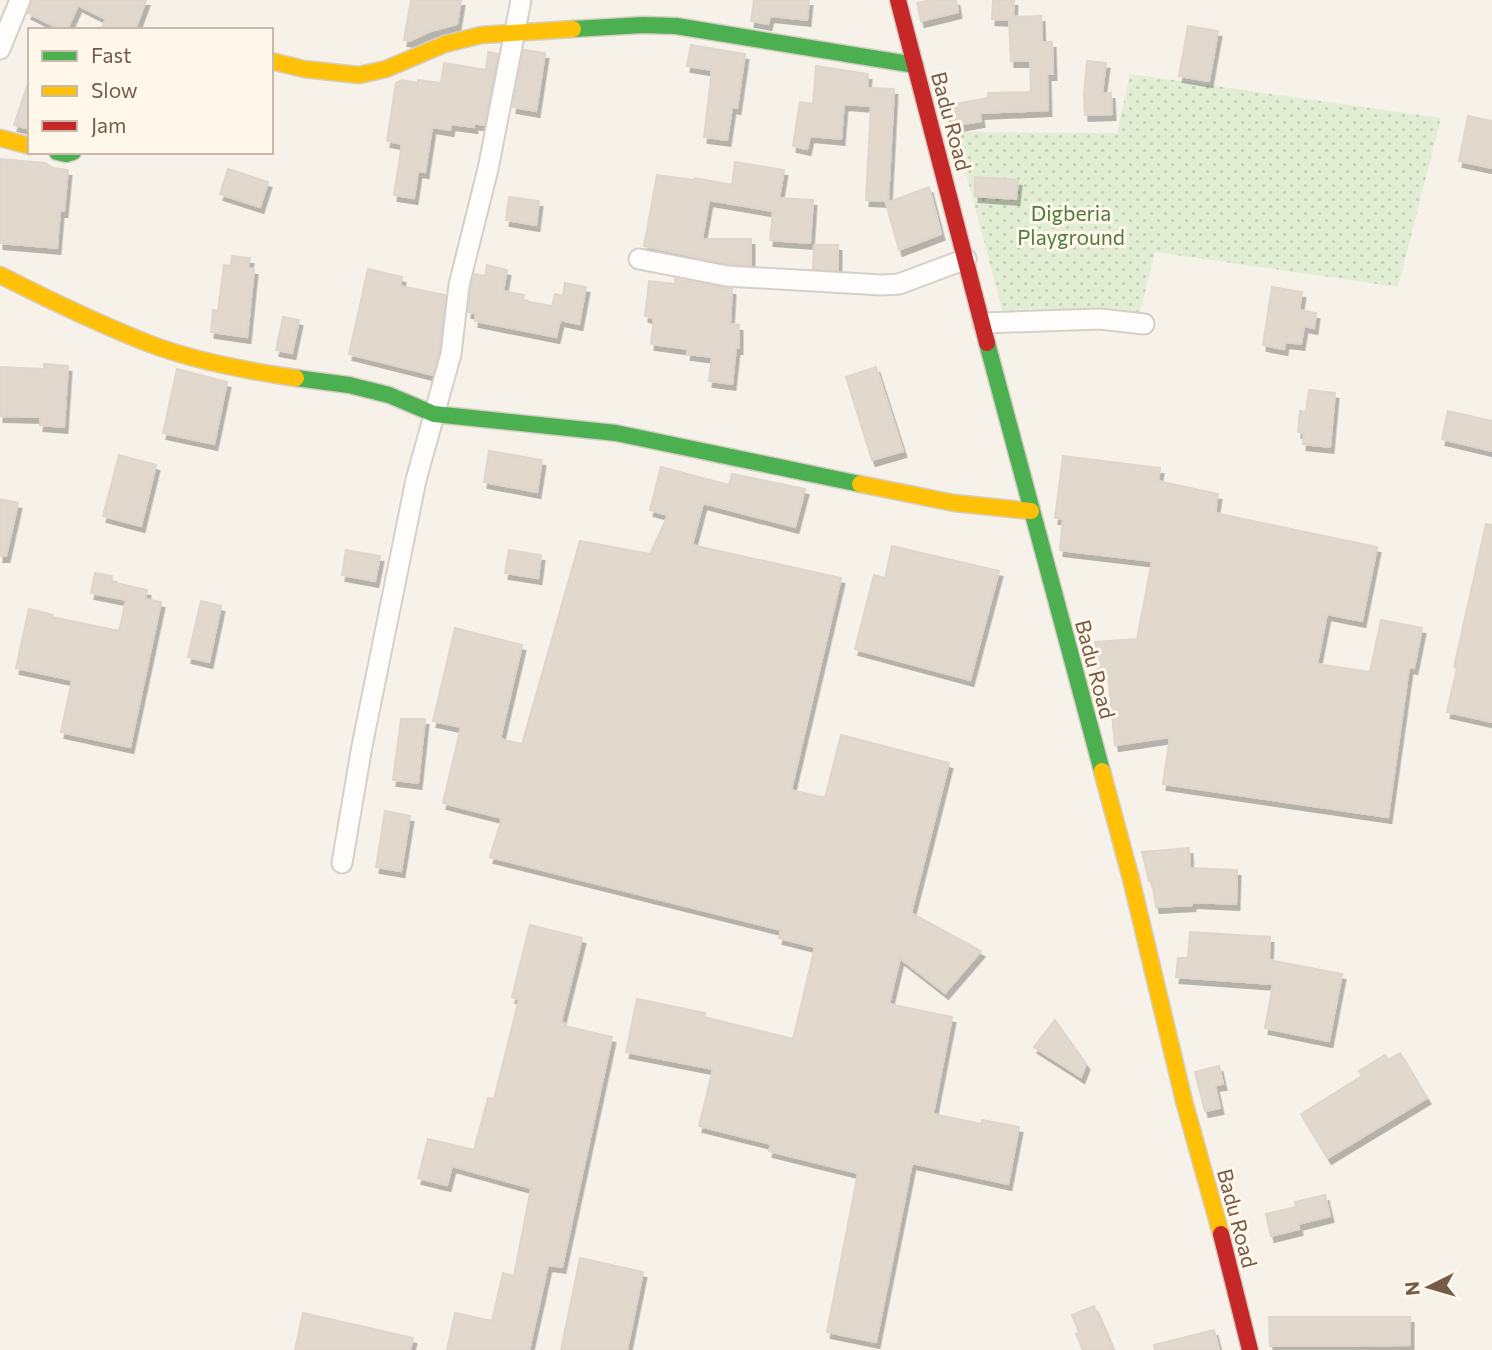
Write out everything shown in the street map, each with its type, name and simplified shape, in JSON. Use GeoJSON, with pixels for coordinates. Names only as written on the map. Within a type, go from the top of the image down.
{"type":"FeatureCollection","features":[{"type":"Feature","properties":{"kind":"street"},"geometry":{"type":"LineString","coordinates":[[0,49],[20,0]]}},
{"type":"Feature","properties":{"kind":"street"},"geometry":{"type":"LineString","coordinates":[[342,863],[362,746],[416,480],[451,354],[459,285],[488,169],[521,0]]}},
{"type":"Feature","properties":{"kind":"street","name":"Badu Road"},"geometry":{"type":"LineString","coordinates":[[898,0],[1031,512],[1131,879],[1184,1101],[1250,1350]]}},
{"type":"Feature","properties":{"kind":"street"},"geometry":{"type":"LineString","coordinates":[[273,61],[304,69],[359,75],[386,69],[445,44],[481,34],[643,25],[676,26],[915,65]]}},
{"type":"Feature","properties":{"kind":"street"},"geometry":{"type":"LineString","coordinates":[[0,138],[28,145]]}},
{"type":"Feature","properties":{"kind":"street"},"geometry":{"type":"LineString","coordinates":[[639,258],[727,276],[882,285],[899,284],[967,259]]}},
{"type":"Feature","properties":{"kind":"street"},"geometry":{"type":"LineString","coordinates":[[0,275],[62,306],[153,345],[248,371],[349,385],[389,396],[434,414],[616,433],[954,503],[1031,512]]}},
{"type":"Feature","properties":{"kind":"street"},"geometry":{"type":"LineString","coordinates":[[983,323],[1100,319],[1144,324]]}},
{"type":"Feature","properties":{"kind":"green space","name":"Digberia Playground"},"geometry":{"type":"Polygon","coordinates":[[[1130,74],[1441,118],[1398,287],[1155,252],[1137,324],[1004,317],[955,132],[1117,133],[1130,74]]]}},
{"type":"Feature","properties":{"kind":"building"},"geometry":{"type":"Polygon","coordinates":[[[32,0],[146,0],[136,28],[102,28],[106,19],[78,5],[68,28],[58,28],[28,13],[32,0]]]}},
{"type":"Feature","properties":{"kind":"building"},"geometry":{"type":"Polygon","coordinates":[[[411,0],[461,0],[457,24],[409,41],[404,40],[411,0]]]}},
{"type":"Feature","properties":{"kind":"building"},"geometry":{"type":"Polygon","coordinates":[[[754,0],[809,0],[807,20],[770,16],[768,24],[751,21],[754,0]]]}},
{"type":"Feature","properties":{"kind":"building"},"geometry":{"type":"Polygon","coordinates":[[[956,0],[958,12],[921,21],[917,3],[956,0]]]}},
{"type":"Feature","properties":{"kind":"building"},"geometry":{"type":"Polygon","coordinates":[[[993,0],[1014,0],[1013,17],[1041,16],[1042,42],[1052,42],[1053,74],[1047,74],[1048,110],[980,113],[981,121],[953,126],[951,114],[946,115],[944,106],[988,98],[988,93],[1031,92],[1030,61],[1011,61],[1009,20],[992,19],[993,0]]]}},
{"type":"Feature","properties":{"kind":"building"},"geometry":{"type":"Polygon","coordinates":[[[1188,26],[1218,31],[1209,81],[1179,76],[1188,26]]]}},
{"type":"Feature","properties":{"kind":"building"},"geometry":{"type":"Polygon","coordinates":[[[691,45],[745,54],[737,108],[732,107],[727,140],[704,137],[712,70],[687,66],[691,45]]]}},
{"type":"Feature","properties":{"kind":"building"},"geometry":{"type":"Polygon","coordinates":[[[524,50],[545,53],[536,111],[513,107],[524,50]]]}},
{"type":"Feature","properties":{"kind":"building"},"geometry":{"type":"Polygon","coordinates":[[[488,52],[498,54],[484,125],[474,123],[474,127],[451,124],[450,130],[432,127],[425,172],[418,171],[414,198],[394,195],[402,144],[387,141],[396,83],[402,80],[418,83],[418,80],[441,83],[444,63],[486,70],[488,52]]]}},
{"type":"Feature","properties":{"kind":"building"},"geometry":{"type":"Polygon","coordinates":[[[1087,61],[1106,63],[1102,93],[1111,93],[1112,114],[1085,115],[1087,61]]]}},
{"type":"Feature","properties":{"kind":"building"},"geometry":{"type":"Polygon","coordinates":[[[816,66],[868,74],[867,88],[894,89],[888,201],[866,200],[871,106],[844,104],[841,139],[810,136],[807,149],[793,146],[800,102],[813,104],[816,66]]]}},
{"type":"Feature","properties":{"kind":"building"},"geometry":{"type":"Polygon","coordinates":[[[27,86],[28,86],[28,128],[14,125],[27,86]]]}},
{"type":"Feature","properties":{"kind":"building"},"geometry":{"type":"Polygon","coordinates":[[[1468,116],[1492,121],[1492,168],[1459,161],[1468,116]]]}},
{"type":"Feature","properties":{"kind":"building"},"geometry":{"type":"Polygon","coordinates":[[[0,159],[45,163],[53,168],[68,170],[64,211],[60,211],[57,248],[0,243],[0,159]]]}},
{"type":"Feature","properties":{"kind":"building"},"geometry":{"type":"Polygon","coordinates":[[[735,162],[784,170],[779,198],[813,200],[810,243],[770,240],[773,211],[709,200],[702,239],[751,239],[751,265],[729,264],[644,246],[657,175],[732,185],[735,162]]]}},
{"type":"Feature","properties":{"kind":"building"},"geometry":{"type":"Polygon","coordinates":[[[228,169],[268,182],[260,207],[220,194],[228,169]]]}},
{"type":"Feature","properties":{"kind":"building"},"geometry":{"type":"Polygon","coordinates":[[[975,177],[1018,180],[1016,199],[975,196],[975,177]]]}},
{"type":"Feature","properties":{"kind":"building"},"geometry":{"type":"Polygon","coordinates":[[[929,187],[941,234],[899,250],[886,203],[929,187]]]}},
{"type":"Feature","properties":{"kind":"building"},"geometry":{"type":"Polygon","coordinates":[[[509,197],[539,201],[536,225],[506,220],[509,197]]]}},
{"type":"Feature","properties":{"kind":"building"},"geometry":{"type":"Polygon","coordinates":[[[814,245],[838,245],[838,270],[813,269],[814,245]]]}},
{"type":"Feature","properties":{"kind":"building"},"geometry":{"type":"Polygon","coordinates":[[[232,256],[250,258],[248,268],[254,269],[247,337],[211,332],[213,310],[218,311],[224,265],[231,266],[232,256]]]}},
{"type":"Feature","properties":{"kind":"building"},"geometry":{"type":"Polygon","coordinates":[[[487,265],[507,270],[503,291],[524,295],[523,301],[552,306],[555,294],[563,296],[565,283],[586,287],[579,324],[560,320],[556,337],[475,321],[476,313],[468,312],[471,287],[474,274],[485,276],[487,265]]]}},
{"type":"Feature","properties":{"kind":"building"},"geometry":{"type":"Polygon","coordinates":[[[368,269],[402,277],[400,286],[445,295],[439,352],[433,375],[349,354],[368,269]]]}},
{"type":"Feature","properties":{"kind":"building"},"geometry":{"type":"Polygon","coordinates":[[[675,279],[732,289],[730,324],[739,325],[739,348],[736,348],[732,384],[709,381],[712,357],[687,354],[688,349],[651,344],[654,318],[645,316],[649,281],[675,284],[675,279]]]}},
{"type":"Feature","properties":{"kind":"building"},"geometry":{"type":"Polygon","coordinates":[[[1272,287],[1302,292],[1299,310],[1316,313],[1314,328],[1304,326],[1301,344],[1285,342],[1284,349],[1263,345],[1272,287]]]}},
{"type":"Feature","properties":{"kind":"building"},"geometry":{"type":"Polygon","coordinates":[[[283,317],[299,320],[292,353],[276,350],[283,317]]]}},
{"type":"Feature","properties":{"kind":"building"},"geometry":{"type":"Polygon","coordinates":[[[44,364],[68,366],[64,427],[40,425],[41,417],[0,416],[0,367],[44,369],[44,364]]]}},
{"type":"Feature","properties":{"kind":"building"},"geometry":{"type":"Polygon","coordinates":[[[876,367],[903,451],[872,460],[846,377],[876,367]]]}},
{"type":"Feature","properties":{"kind":"building"},"geometry":{"type":"Polygon","coordinates":[[[177,369],[227,382],[214,444],[163,433],[177,369]]]}},
{"type":"Feature","properties":{"kind":"building"},"geometry":{"type":"Polygon","coordinates":[[[1309,390],[1335,393],[1330,447],[1303,444],[1304,433],[1298,432],[1300,411],[1306,412],[1309,390]]]}},
{"type":"Feature","properties":{"kind":"building"},"geometry":{"type":"Polygon","coordinates":[[[1448,411],[1492,421],[1492,451],[1442,439],[1448,411]]]}},
{"type":"Feature","properties":{"kind":"building"},"geometry":{"type":"Polygon","coordinates":[[[489,451],[542,460],[537,492],[484,482],[489,451]]]}},
{"type":"Feature","properties":{"kind":"building"},"geometry":{"type":"Polygon","coordinates":[[[119,455],[156,465],[141,526],[103,516],[119,455]]]}},
{"type":"Feature","properties":{"kind":"building"},"geometry":{"type":"Polygon","coordinates":[[[1063,456],[1160,468],[1158,481],[1218,494],[1215,513],[1377,547],[1362,621],[1327,614],[1317,664],[1370,672],[1381,620],[1422,628],[1414,668],[1409,667],[1388,817],[1163,784],[1170,737],[1115,745],[1108,673],[1098,674],[1095,642],[1137,639],[1152,561],[1060,550],[1063,519],[1055,518],[1063,456]]]}},
{"type":"Feature","properties":{"kind":"building"},"geometry":{"type":"Polygon","coordinates":[[[661,467],[729,485],[732,474],[805,489],[795,527],[703,503],[692,545],[841,578],[791,790],[825,798],[841,735],[949,763],[911,913],[981,951],[945,993],[900,958],[889,1004],[952,1017],[933,1114],[981,1124],[982,1120],[1019,1127],[1008,1184],[912,1163],[876,1342],[827,1332],[858,1173],[769,1151],[771,1144],[699,1126],[713,1069],[626,1052],[637,999],[705,1013],[704,1017],[793,1039],[815,947],[779,938],[781,930],[490,857],[502,818],[443,803],[461,727],[433,721],[455,628],[522,645],[500,739],[522,744],[580,541],[650,554],[668,515],[650,510],[661,467]]]}},
{"type":"Feature","properties":{"kind":"building"},"geometry":{"type":"Polygon","coordinates":[[[0,499],[18,503],[6,556],[0,556],[0,499]]]}},
{"type":"Feature","properties":{"kind":"building"},"geometry":{"type":"Polygon","coordinates":[[[1486,524],[1492,525],[1492,722],[1447,712],[1457,668],[1454,667],[1486,524]]]}},
{"type":"Feature","properties":{"kind":"building"},"geometry":{"type":"Polygon","coordinates":[[[892,546],[999,571],[970,680],[855,649],[874,575],[885,578],[892,546]]]}},
{"type":"Feature","properties":{"kind":"building"},"geometry":{"type":"Polygon","coordinates":[[[346,550],[380,556],[375,581],[342,575],[346,550]]]}},
{"type":"Feature","properties":{"kind":"building"},"geometry":{"type":"Polygon","coordinates":[[[509,550],[541,555],[538,578],[505,573],[509,550]]]}},
{"type":"Feature","properties":{"kind":"building"},"geometry":{"type":"Polygon","coordinates":[[[95,573],[112,576],[111,582],[147,590],[145,599],[161,602],[130,747],[61,732],[72,680],[16,668],[29,609],[53,615],[52,617],[119,631],[126,600],[91,593],[95,573]]]}},
{"type":"Feature","properties":{"kind":"building"},"geometry":{"type":"Polygon","coordinates":[[[201,601],[221,606],[209,662],[188,657],[201,601]]]}},
{"type":"Feature","properties":{"kind":"building"},"geometry":{"type":"Polygon","coordinates":[[[401,719],[425,719],[418,783],[393,780],[401,719]]]}},
{"type":"Feature","properties":{"kind":"building"},"geometry":{"type":"Polygon","coordinates":[[[385,811],[410,816],[401,871],[376,867],[385,811]]]}},
{"type":"Feature","properties":{"kind":"building"},"geometry":{"type":"Polygon","coordinates":[[[1189,848],[1190,868],[1237,870],[1236,904],[1192,902],[1192,905],[1156,907],[1152,881],[1149,881],[1142,852],[1189,848]]]}},
{"type":"Feature","properties":{"kind":"building"},"geometry":{"type":"Polygon","coordinates":[[[530,925],[582,938],[561,1022],[566,1024],[565,1026],[612,1037],[562,1267],[548,1265],[529,1350],[447,1350],[455,1313],[492,1321],[503,1273],[514,1276],[531,1188],[452,1166],[447,1185],[418,1178],[428,1139],[474,1150],[488,1098],[494,1099],[519,999],[512,997],[530,925]]]}},
{"type":"Feature","properties":{"kind":"building"},"geometry":{"type":"Polygon","coordinates":[[[1190,932],[1270,937],[1269,960],[1342,974],[1329,1041],[1265,1028],[1273,984],[1176,977],[1178,958],[1188,958],[1190,932]]]}},
{"type":"Feature","properties":{"kind":"building"},"geometry":{"type":"Polygon","coordinates":[[[1055,1020],[1086,1064],[1081,1077],[1034,1047],[1055,1020]]]}},
{"type":"Feature","properties":{"kind":"building"},"geometry":{"type":"Polygon","coordinates":[[[1400,1053],[1427,1098],[1328,1158],[1301,1114],[1362,1076],[1359,1071],[1385,1055],[1388,1060],[1400,1053]]]}},
{"type":"Feature","properties":{"kind":"building"},"geometry":{"type":"Polygon","coordinates":[[[1219,1066],[1223,1084],[1215,1085],[1220,1108],[1205,1111],[1195,1072],[1219,1066]]]}},
{"type":"Feature","properties":{"kind":"building"},"geometry":{"type":"Polygon","coordinates":[[[1325,1195],[1330,1216],[1298,1224],[1299,1229],[1271,1236],[1266,1214],[1296,1207],[1295,1202],[1325,1195]]]}},
{"type":"Feature","properties":{"kind":"building"},"geometry":{"type":"Polygon","coordinates":[[[580,1258],[643,1272],[627,1350],[561,1350],[580,1258]]]}},
{"type":"Feature","properties":{"kind":"building"},"geometry":{"type":"Polygon","coordinates":[[[1094,1306],[1113,1350],[1083,1350],[1076,1334],[1079,1332],[1072,1315],[1094,1306]]]}},
{"type":"Feature","properties":{"kind":"building"},"geometry":{"type":"Polygon","coordinates":[[[303,1313],[413,1338],[410,1350],[295,1350],[303,1313]]]}},
{"type":"Feature","properties":{"kind":"building"},"geometry":{"type":"Polygon","coordinates":[[[1269,1317],[1410,1317],[1410,1345],[1270,1346],[1269,1317]]]}},
{"type":"Feature","properties":{"kind":"building"},"geometry":{"type":"Polygon","coordinates":[[[1214,1330],[1219,1350],[1155,1350],[1154,1345],[1214,1330]]]}},
{"type":"Feature","properties":{"kind":"traffic: fast"},"geometry":{"type":"LineString","coordinates":[[573,29],[676,26],[915,65]]}},
{"type":"Feature","properties":{"kind":"traffic: fast"},"geometry":{"type":"LineString","coordinates":[[987,343],[1102,771]]}},
{"type":"Feature","properties":{"kind":"traffic: fast"},"geometry":{"type":"LineString","coordinates":[[296,378],[349,385],[389,395],[434,414],[616,433],[860,484]]}},
{"type":"Feature","properties":{"kind":"traffic: slow"},"geometry":{"type":"LineString","coordinates":[[273,61],[304,69],[359,75],[386,69],[445,44],[481,35],[573,29]]}},
{"type":"Feature","properties":{"kind":"traffic: slow"},"geometry":{"type":"LineString","coordinates":[[0,138],[28,145]]}},
{"type":"Feature","properties":{"kind":"traffic: slow"},"geometry":{"type":"LineString","coordinates":[[0,275],[93,320],[167,350],[222,365],[296,378]]}},
{"type":"Feature","properties":{"kind":"traffic: slow"},"geometry":{"type":"LineString","coordinates":[[860,484],[954,503],[1031,511]]}},
{"type":"Feature","properties":{"kind":"traffic: slow"},"geometry":{"type":"LineString","coordinates":[[1102,771],[1184,1101],[1221,1234]]}},
{"type":"Feature","properties":{"kind":"traffic: jam"},"geometry":{"type":"LineString","coordinates":[[898,0],[987,343]]}},
{"type":"Feature","properties":{"kind":"traffic: jam"},"geometry":{"type":"LineString","coordinates":[[1221,1234],[1250,1350]]}}]}
